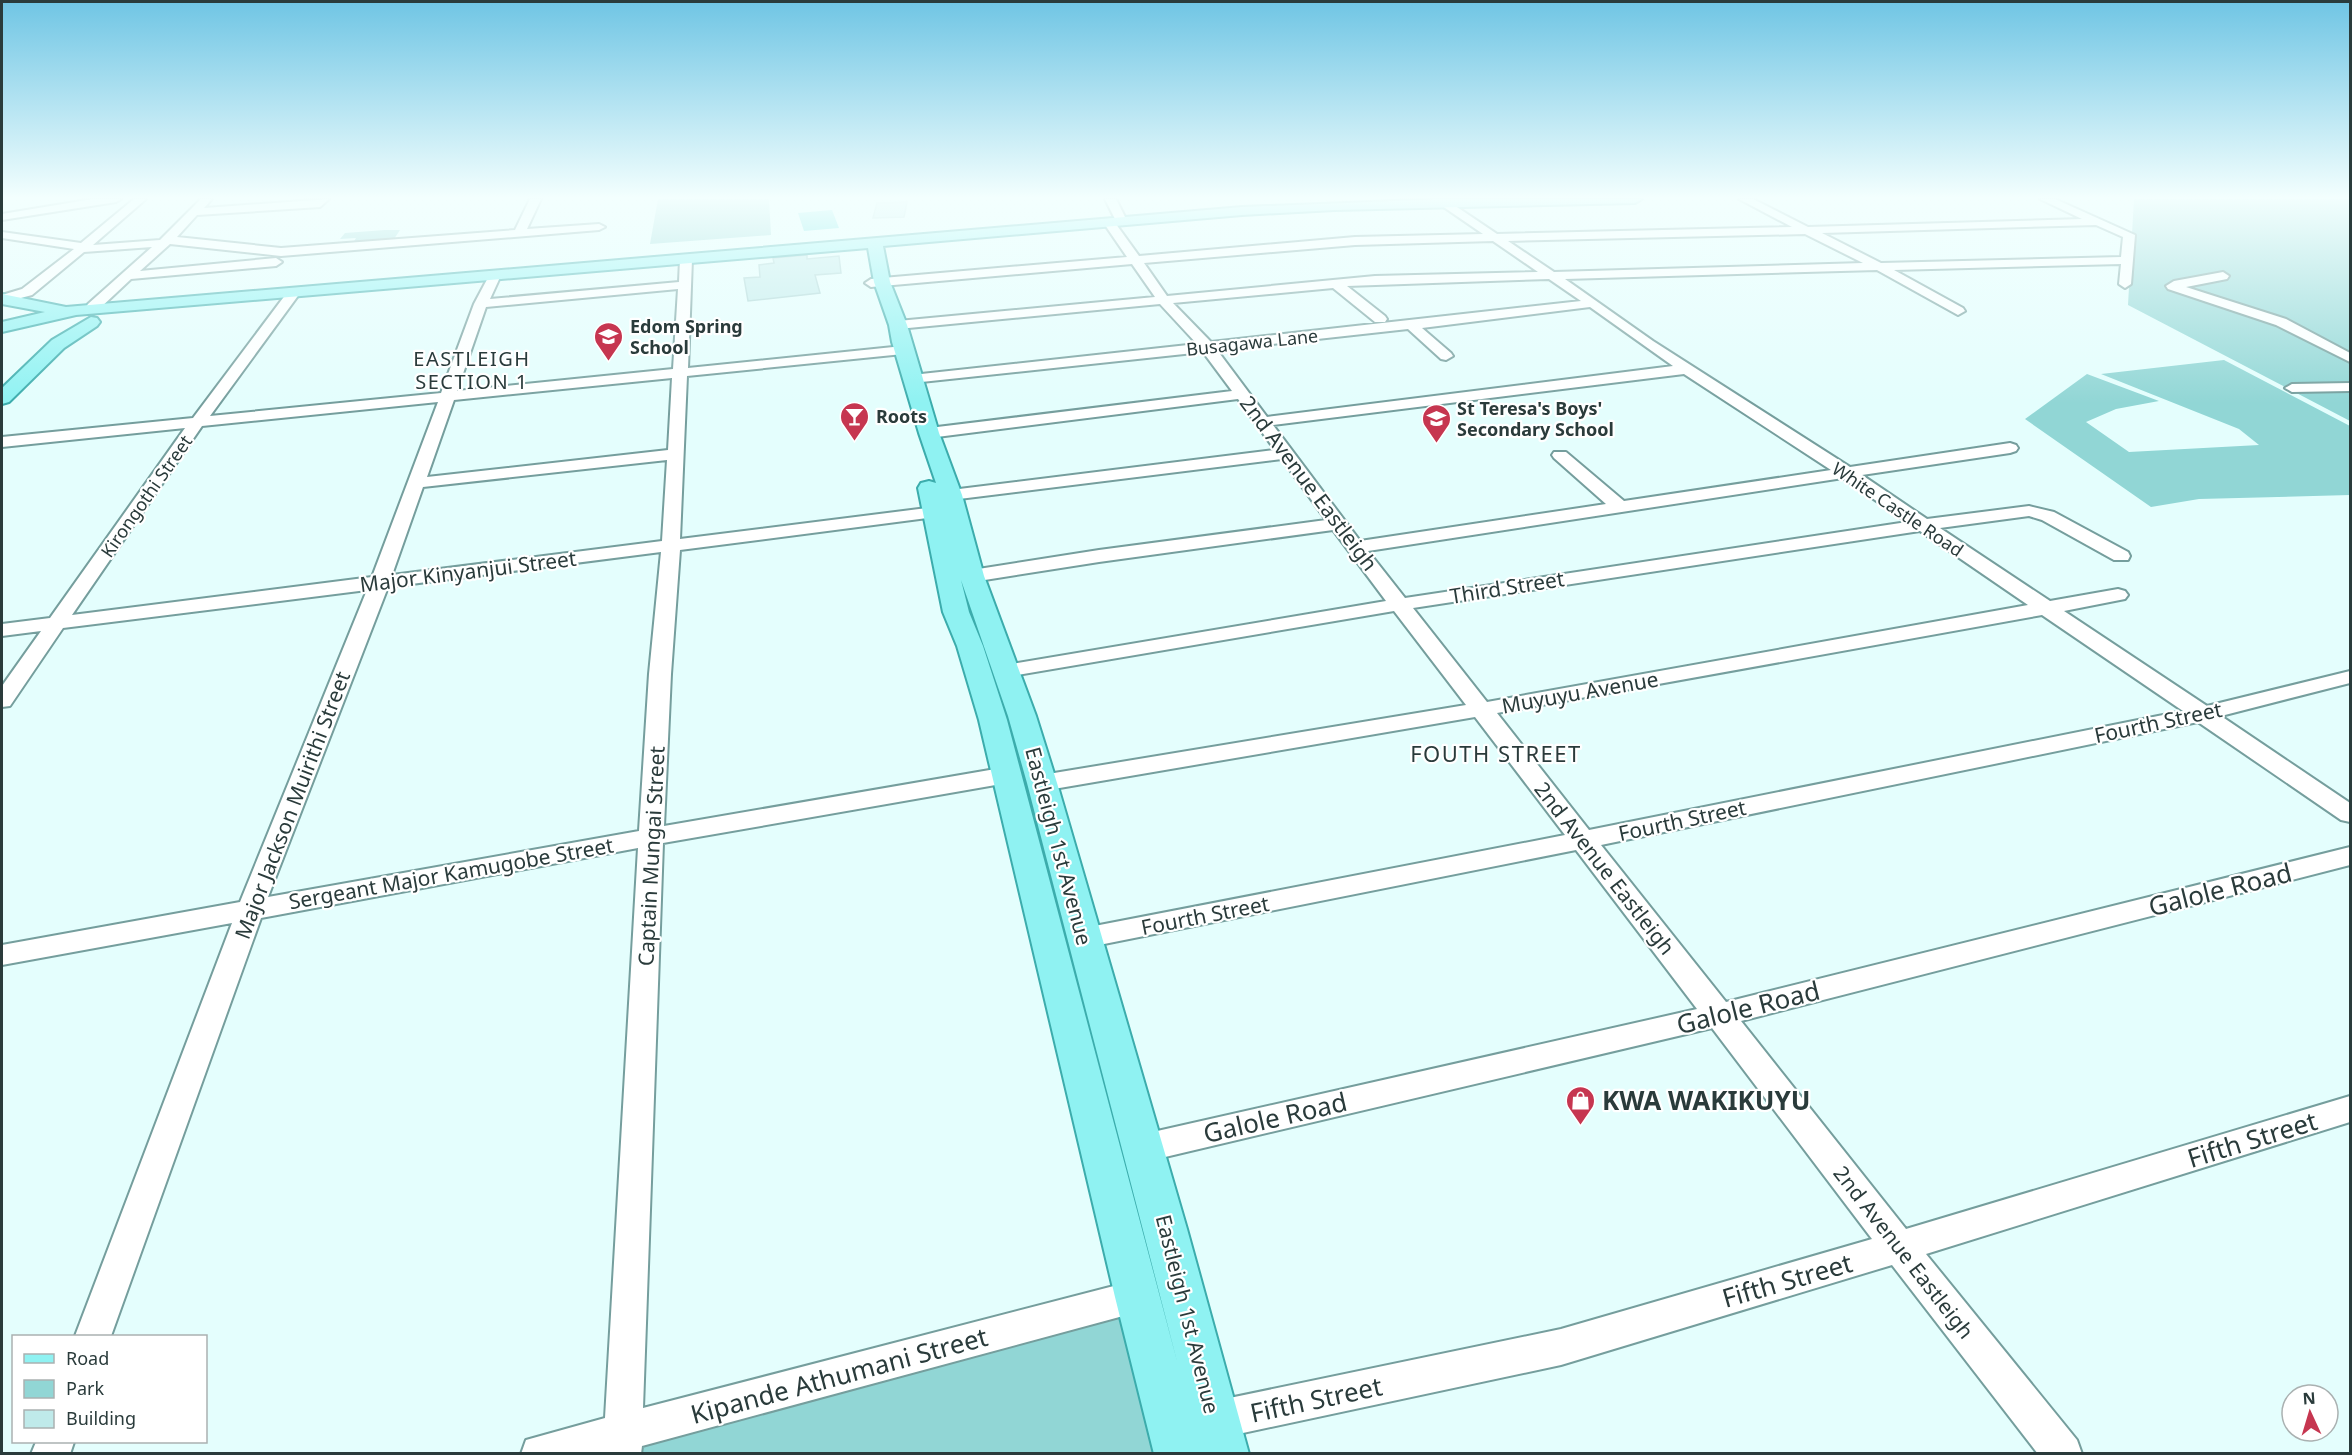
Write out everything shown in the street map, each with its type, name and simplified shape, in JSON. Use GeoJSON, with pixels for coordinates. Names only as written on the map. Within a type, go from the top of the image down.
{"type":"FeatureCollection","features":[{"type":"Feature","properties":{"kind":"main road"},"geometry":{"type":"LineString","coordinates":[[2,329],[58,325],[100,313],[172,303],[592,267]]}},
{"type":"Feature","properties":{"kind":"main road","name":"Eastleigh 1st Avenue"},"geometry":{"type":"LineString","coordinates":[[873,267],[894,350],[897,393],[972,576],[1006,670],[1025,779],[1137,1297],[1179,1454]]}},
{"type":"Feature","properties":{"kind":"main road","name":"Eastleigh 1st Avenue"},"geometry":{"type":"LineString","coordinates":[[877,283],[898,325],[894,350],[912,379],[929,433],[943,503],[956,612],[970,646],[993,720],[1025,779],[1084,938],[1144,1148],[1220,1437]]}},
{"type":"Feature","properties":{"kind":"main road"},"geometry":{"type":"LineString","coordinates":[[2,299],[58,325]]}},
{"type":"Feature","properties":{"kind":"main road"},"geometry":{"type":"LineString","coordinates":[[2,398],[58,325],[100,313]]}},
{"type":"Feature","properties":{"kind":"street"},"geometry":{"type":"LineString","coordinates":[[2,299],[33,288],[59,267]]}},
{"type":"Feature","properties":{"kind":"street"},"geometry":{"type":"LineString","coordinates":[[100,313],[128,276],[138,267]]}},
{"type":"Feature","properties":{"kind":"street"},"geometry":{"type":"LineString","coordinates":[[128,276],[231,267]]}},
{"type":"Feature","properties":{"kind":"street","name":"Captain Mungai Street"},"geometry":{"type":"LineString","coordinates":[[623,1443],[638,1080],[660,674],[671,545],[686,267]]}},
{"type":"Feature","properties":{"kind":"street"},"geometry":{"type":"LineString","coordinates":[[877,283],[1057,267]]}},
{"type":"Feature","properties":{"kind":"street","name":"2nd Avenue Eastleigh"},"geometry":{"type":"LineString","coordinates":[[1139,267],[1164,301],[1207,347],[1355,547],[1484,709],[1719,1016],[2063,1454]]}},
{"type":"Feature","properties":{"kind":"street","name":"White Castle Road"},"geometry":{"type":"LineString","coordinates":[[1539,267],[1648,344],[1846,473],[2350,814]]}},
{"type":"Feature","properties":{"kind":"street"},"geometry":{"type":"LineString","coordinates":[[1880,267],[1958,311]]}},
{"type":"Feature","properties":{"kind":"street"},"geometry":{"type":"LineString","coordinates":[[898,325],[1336,284],[1551,275],[1884,267]]}},
{"type":"Feature","properties":{"kind":"street"},"geometry":{"type":"LineString","coordinates":[[2125,284],[2126,267]]}},
{"type":"Feature","properties":{"kind":"street","name":"Major Jackson Muirithi Street"},"geometry":{"type":"LineString","coordinates":[[93,1335],[250,910],[380,582],[481,304],[495,275]]}},
{"type":"Feature","properties":{"kind":"street"},"geometry":{"type":"LineString","coordinates":[[2223,276],[2172,286],[2272,319],[2350,359]]}},
{"type":"Feature","properties":{"kind":"street"},"geometry":{"type":"LineString","coordinates":[[1336,284],[1380,319]]}},
{"type":"Feature","properties":{"kind":"street"},"geometry":{"type":"LineString","coordinates":[[481,304],[685,285]]}},
{"type":"Feature","properties":{"kind":"street","name":"Kirongothi Street"},"geometry":{"type":"LineString","coordinates":[[2,701],[196,424],[294,293]]}},
{"type":"Feature","properties":{"kind":"street","name":"Busagawa Lane"},"geometry":{"type":"LineString","coordinates":[[912,379],[1593,303]]}},
{"type":"Feature","properties":{"kind":"street"},"geometry":{"type":"LineString","coordinates":[[1411,325],[1446,356]]}},
{"type":"Feature","properties":{"kind":"street"},"geometry":{"type":"LineString","coordinates":[[2,442],[196,424],[894,350]]}},
{"type":"Feature","properties":{"kind":"street"},"geometry":{"type":"LineString","coordinates":[[1263,422],[1686,369]]}},
{"type":"Feature","properties":{"kind":"street"},"geometry":{"type":"LineString","coordinates":[[2292,388],[2350,387]]}},
{"type":"Feature","properties":{"kind":"street"},"geometry":{"type":"LineString","coordinates":[[929,433],[1242,394]]}},
{"type":"Feature","properties":{"kind":"street"},"geometry":{"type":"LineString","coordinates":[[1355,547],[2010,448]]}},
{"type":"Feature","properties":{"kind":"street"},"geometry":{"type":"LineString","coordinates":[[416,483],[676,454]]}},
{"type":"Feature","properties":{"kind":"street","name":"Major Kinyanjui Street"},"geometry":{"type":"LineString","coordinates":[[2,630],[671,545],[1285,454]]}},
{"type":"Feature","properties":{"kind":"street"},"geometry":{"type":"LineString","coordinates":[[1560,455],[1622,508]]}},
{"type":"Feature","properties":{"kind":"street","name":"Third Street"},"geometry":{"type":"LineString","coordinates":[[1006,670],[1400,603],[2029,511],[2048,516],[2121,556]]}},
{"type":"Feature","properties":{"kind":"street"},"geometry":{"type":"LineString","coordinates":[[972,576],[1099,555],[1340,524]]}},
{"type":"Feature","properties":{"kind":"street","name":"Muyuyu Avenue"},"geometry":{"type":"LineString","coordinates":[[1025,779],[1484,709],[2118,595]]}},
{"type":"Feature","properties":{"kind":"street","name":"Fourth Street"},"geometry":{"type":"LineString","coordinates":[[1084,938],[1583,840],[2203,714],[2350,677]]}},
{"type":"Feature","properties":{"kind":"street","name":"Sergeant Major Kamugobe Street"},"geometry":{"type":"LineString","coordinates":[[2,956],[652,837],[1025,779]]}},
{"type":"Feature","properties":{"kind":"street","name":"Galole Road"},"geometry":{"type":"LineString","coordinates":[[1144,1148],[1719,1016],[2350,856]]}},
{"type":"Feature","properties":{"kind":"street","name":"Fifth Street"},"geometry":{"type":"LineString","coordinates":[[1220,1437],[1562,1347],[1899,1247],[2350,1108]]}},
{"type":"Feature","properties":{"kind":"street","name":"Kipande Athumani Street"},"geometry":{"type":"LineString","coordinates":[[540,1454],[623,1443],[1137,1297]]}},
{"type":"Feature","properties":{"kind":"green space"},"geometry":{"type":"Polygon","coordinates":[[[2130,267],[2350,267],[2350,421],[2128,305],[2130,267]]]}},
{"type":"Feature","properties":{"kind":"green space"},"geometry":{"type":"Polygon","coordinates":[[[2224,360],[2350,426],[2350,495],[2199,499],[2151,507],[2025,419],[2087,374],[2159,401],[2116,409],[2086,422],[2129,452],[2259,445],[2239,429],[2101,374],[2224,360]]]}},
{"type":"Feature","properties":{"kind":"green space"},"geometry":{"type":"Polygon","coordinates":[[[1137,1297],[1179,1454],[540,1454],[1137,1297]]]}},
{"type":"Feature","properties":{"kind":"building"},"geometry":{"type":"Polygon","coordinates":[[[759,267],[840,267],[841,273],[815,275],[820,293],[748,301],[744,278],[760,277],[759,267]]]}},
{"type":"Feature","properties":{"kind":"place","name":"Edom Spring School"},"geometry":{"type":"Point","coordinates":[609,362]}},
{"type":"Feature","properties":{"kind":"place","name":"Roots"},"geometry":{"type":"Point","coordinates":[855,442]}},
{"type":"Feature","properties":{"kind":"place","name":"St Teresa's Boys' Secondary School"},"geometry":{"type":"Point","coordinates":[1436,444]}},
{"type":"Feature","properties":{"kind":"place","name":"KWA WAKIKUYU"},"geometry":{"type":"Point","coordinates":[1581,1126]}},
{"type":"Feature","properties":{"kind":"district","name":"EASTLEIGH SECTION 1"},"geometry":{"type":"Point","coordinates":[472,370]}},
{"type":"Feature","properties":{"kind":"district","name":"FOUTH STREET"},"geometry":{"type":"Point","coordinates":[1496,753]}}]}
